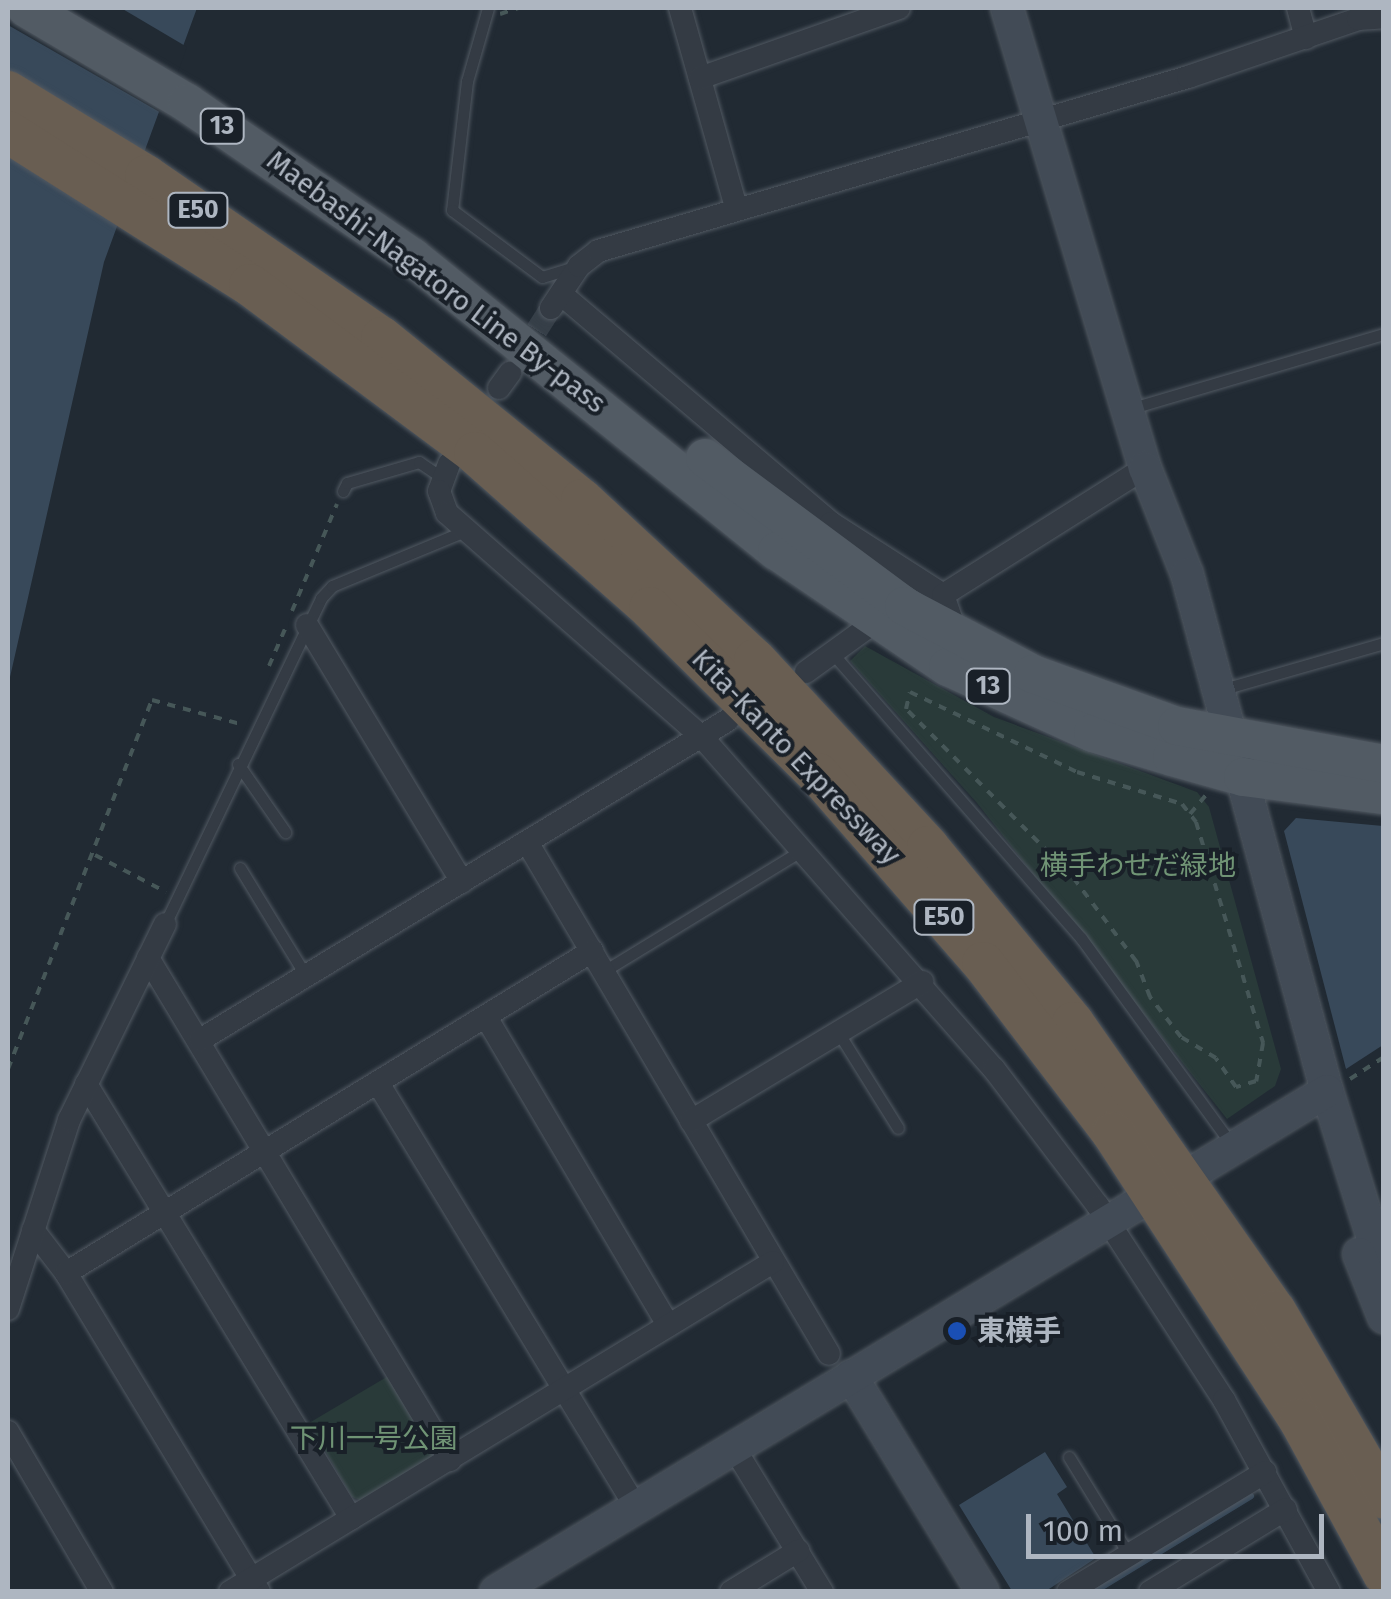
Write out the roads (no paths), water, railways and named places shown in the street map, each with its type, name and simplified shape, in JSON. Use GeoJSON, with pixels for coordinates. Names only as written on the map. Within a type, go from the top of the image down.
{"type":"FeatureCollection","features":[{"type":"Feature","properties":{"kind":"highway","name":"Kita-Kanto Expressway"},"geometry":{"type":"LineString","coordinates":[[8,92],[146,176],[377,355],[730,684],[983,962],[1181,1230],[1300,1420],[1384,1574]]}},
{"type":"Feature","properties":{"kind":"highway","name":"Kita-Kanto Expressway"},"geometry":{"type":"LineString","coordinates":[[8,132],[250,285],[497,427],[673,582],[842,751],[998,928],[1220,1229],[1384,1498]]}},
{"type":"Feature","properties":{"kind":"main road","name":"Maebashi-Nagatoro Line By-pass"},"geometry":{"type":"LineString","coordinates":[[26,8],[416,244],[875,622]]}},
{"type":"Feature","properties":{"kind":"main road","name":"Maebashi-Nagatoro Line By-pass"},"geometry":{"type":"LineString","coordinates":[[78,8],[416,244],[792,528],[958,636]]}},
{"type":"Feature","properties":{"kind":"main road","name":"13"},"geometry":{"type":"LineString","coordinates":[[875,622],[948,667],[1093,733],[1384,795]]}},
{"type":"Feature","properties":{"kind":"main road","name":"13"},"geometry":{"type":"LineString","coordinates":[[958,636],[1224,763],[1384,764]]}},
{"type":"Feature","properties":{"kind":"street"},"geometry":{"type":"LineString","coordinates":[[680,8],[736,207]]}},
{"type":"Feature","properties":{"kind":"street"},"geometry":{"type":"LineString","coordinates":[[700,78],[899,8]]}},
{"type":"Feature","properties":{"kind":"street"},"geometry":{"type":"LineString","coordinates":[[1007,8],[1145,468],[1224,763],[1384,1273]]}},
{"type":"Feature","properties":{"kind":"street"},"geometry":{"type":"LineString","coordinates":[[1298,8],[1306,38]]}},
{"type":"Feature","properties":{"kind":"street"},"geometry":{"type":"LineString","coordinates":[[958,636],[943,595],[831,523],[556,301],[579,266],[598,251],[736,207],[1384,18]]}},
{"type":"Feature","properties":{"kind":"street"},"geometry":{"type":"LineString","coordinates":[[943,595],[1145,468]]}},
{"type":"Feature","properties":{"kind":"street"},"geometry":{"type":"LineString","coordinates":[[1145,468],[1187,574],[1219,690],[1224,763]]}},
{"type":"Feature","properties":{"kind":"street"},"geometry":{"type":"LineString","coordinates":[[445,470],[447,513],[702,737],[805,848],[1121,1214],[1286,1509],[1326,1590]]}},
{"type":"Feature","properties":{"kind":"street"},"geometry":{"type":"LineString","coordinates":[[806,672],[875,622]]}},
{"type":"Feature","properties":{"kind":"street"},"geometry":{"type":"LineString","coordinates":[[307,626],[462,882]]}},
{"type":"Feature","properties":{"kind":"street"},"geometry":{"type":"LineString","coordinates":[[200,1040],[728,720]]}},
{"type":"Feature","properties":{"kind":"street"},"geometry":{"type":"LineString","coordinates":[[528,842],[773,1262],[983,1592]]}},
{"type":"Feature","properties":{"kind":"street"},"geometry":{"type":"LineString","coordinates":[[8,1309],[86,1084],[165,924]]}},
{"type":"Feature","properties":{"kind":"street"},"geometry":{"type":"LineString","coordinates":[[148,958],[450,1460]]}},
{"type":"Feature","properties":{"kind":"street"},"geometry":{"type":"LineString","coordinates":[[66,1273],[486,1017],[598,961]]}},
{"type":"Feature","properties":{"kind":"street"},"geometry":{"type":"LineString","coordinates":[[691,1121],[922,982]]}},
{"type":"Feature","properties":{"kind":"street"},"geometry":{"type":"LineString","coordinates":[[486,1017],[668,1325]]}},
{"type":"Feature","properties":{"kind":"street"},"geometry":{"type":"LineString","coordinates":[[378,1083],[635,1506]]}},
{"type":"Feature","properties":{"kind":"street"},"geometry":{"type":"LineString","coordinates":[[86,1084],[167,1209],[352,1518]]}},
{"type":"Feature","properties":{"kind":"street"},"geometry":{"type":"LineString","coordinates":[[1202,1166],[1326,1092]]}},
{"type":"Feature","properties":{"kind":"street"},"geometry":{"type":"LineString","coordinates":[[1326,1092],[1384,1316]]}},
{"type":"Feature","properties":{"kind":"street"},"geometry":{"type":"LineString","coordinates":[[496,1592],[733,1446],[840,1365],[1121,1214]]}},
{"type":"Feature","properties":{"kind":"street"},"geometry":{"type":"LineString","coordinates":[[33,1230],[66,1273],[255,1585]]}},
{"type":"Feature","properties":{"kind":"street"},"geometry":{"type":"LineString","coordinates":[[230,1592],[255,1585],[352,1518],[565,1392],[773,1262]]}},
{"type":"Feature","properties":{"kind":"street"},"geometry":{"type":"LineString","coordinates":[[8,1432],[102,1592]]}},
{"type":"Feature","properties":{"kind":"street"},"geometry":{"type":"LineString","coordinates":[[733,1446],[822,1592]]}},
{"type":"Feature","properties":{"kind":"street"},"geometry":{"type":"LineString","coordinates":[[1068,1592],[1265,1472]]}},
{"type":"Feature","properties":{"kind":"street"},"geometry":{"type":"LineString","coordinates":[[1150,1592],[1286,1509]]}},
{"type":"Feature","properties":{"kind":"street"},"geometry":{"type":"LineString","coordinates":[[731,1592],[798,1551]]}},
{"type":"Feature","properties":{"kind":"lane"},"geometry":{"type":"LineString","coordinates":[[488,8],[467,81],[452,210],[542,277],[579,266]]}},
{"type":"Feature","properties":{"kind":"lane"},"geometry":{"type":"LineString","coordinates":[[1127,410],[1384,334]]}},
{"type":"Feature","properties":{"kind":"lane"},"geometry":{"type":"LineString","coordinates":[[343,491],[347,483],[420,462],[445,470]]}},
{"type":"Feature","properties":{"kind":"lane"},"geometry":{"type":"LineString","coordinates":[[165,924],[238,764],[307,626],[332,586],[467,530]]}},
{"type":"Feature","properties":{"kind":"lane"},"geometry":{"type":"LineString","coordinates":[[1219,690],[1384,643]]}},
{"type":"Feature","properties":{"kind":"lane"},"geometry":{"type":"LineString","coordinates":[[834,655],[1081,938],[1234,1148]]}},
{"type":"Feature","properties":{"kind":"lane"},"geometry":{"type":"LineString","coordinates":[[238,764],[285,832]]}},
{"type":"Feature","properties":{"kind":"lane"},"geometry":{"type":"LineString","coordinates":[[598,961],[805,848]]}},
{"type":"Feature","properties":{"kind":"lane"},"geometry":{"type":"LineString","coordinates":[[240,868],[306,976]]}},
{"type":"Feature","properties":{"kind":"lane"},"geometry":{"type":"LineString","coordinates":[[838,1032],[898,1128]]}},
{"type":"Feature","properties":{"kind":"lane"},"geometry":{"type":"LineString","coordinates":[[1069,1457],[1129,1555]]}},
{"type":"Feature","properties":{"kind":"water"},"geometry":{"type":"Polygon","coordinates":[[[8,8],[197,8],[104,262],[8,686],[8,8]]]}},
{"type":"Feature","properties":{"kind":"water"},"geometry":{"type":"Polygon","coordinates":[[[1296,818],[1383,826],[1383,1045],[1346,1069],[1284,831],[1296,818]]]}},
{"type":"Feature","properties":{"kind":"water"},"geometry":{"type":"Polygon","coordinates":[[[1045,1452],[1067,1487],[1057,1494],[1096,1558],[1046,1591],[1012,1591],[959,1505],[1045,1452]]]}},
{"type":"Feature","properties":{"kind":"waterway"},"geometry":{"type":"LineString","coordinates":[[1094,1592],[1251,1496]]}},
{"type":"Feature","properties":{"kind":"tunnel"},"geometry":{"type":"LineString","coordinates":[[519,358],[551,308]]}},
{"type":"Feature","properties":{"kind":"place","name":"東横手"},"geometry":{"type":"Point","coordinates":[957,1331]}},
{"type":"Feature","properties":{"kind":"park label","name":"横手わせだ緑地"},"geometry":{"type":"Point","coordinates":[1138,866]}},
{"type":"Feature","properties":{"kind":"park label","name":"下川一号公園"},"geometry":{"type":"Point","coordinates":[374,1439]}}]}
